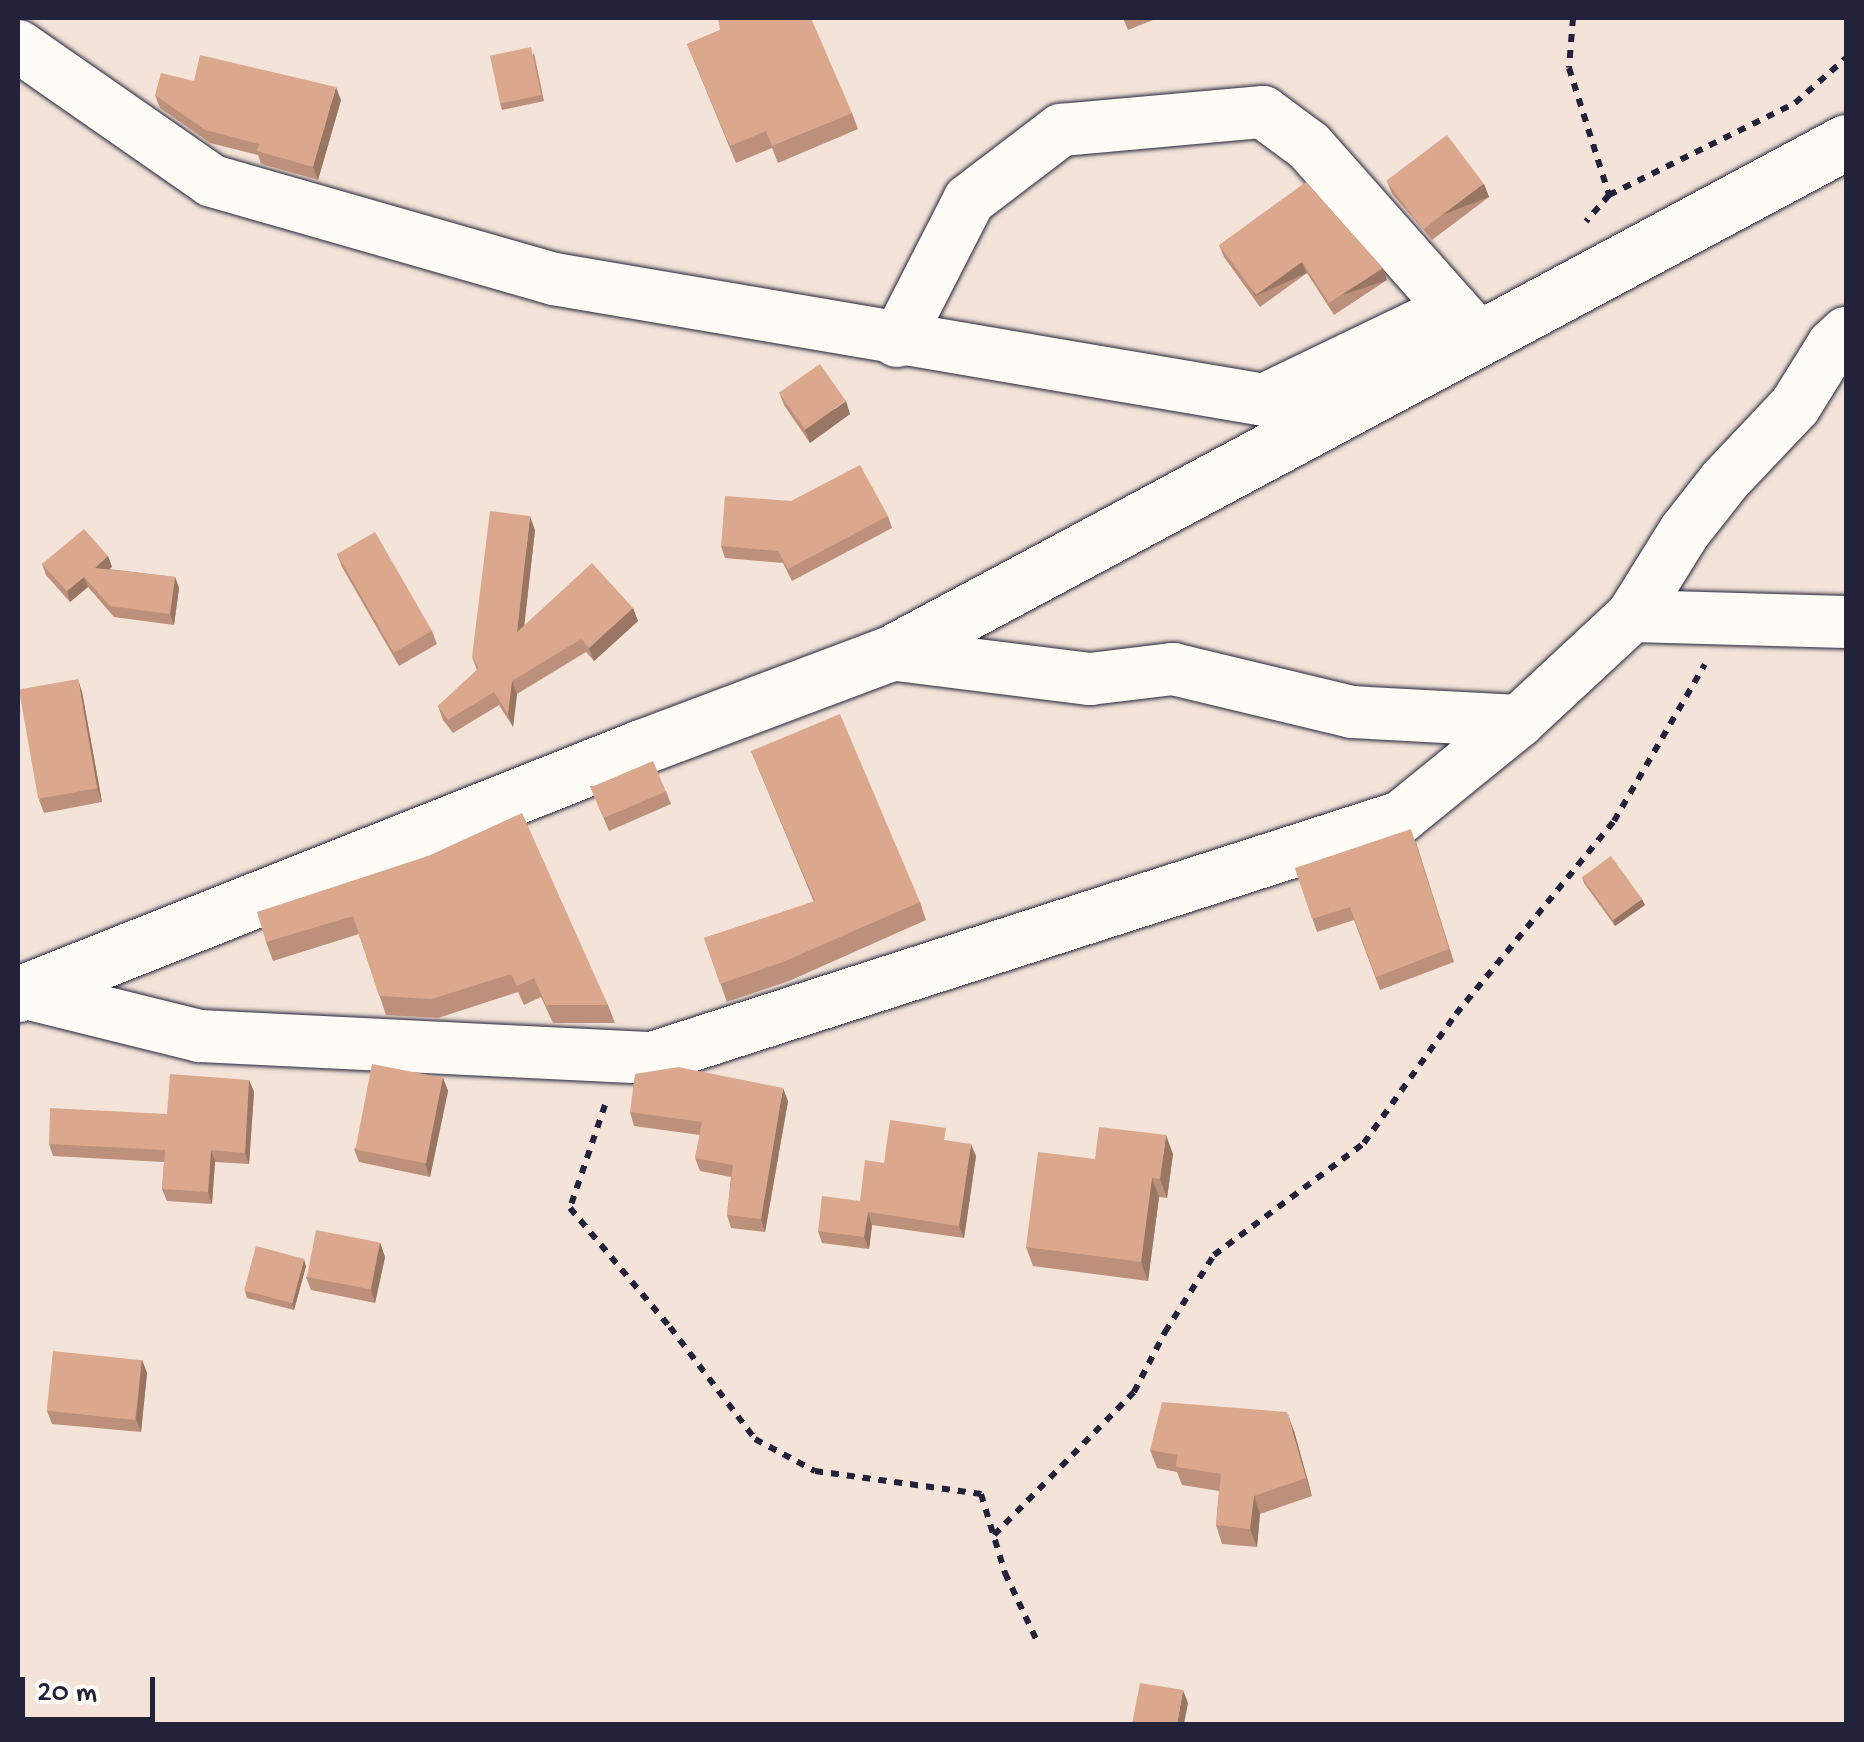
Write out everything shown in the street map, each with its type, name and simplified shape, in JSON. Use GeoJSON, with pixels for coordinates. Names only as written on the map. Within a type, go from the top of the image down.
{"type":"FeatureCollection","features":[{"type":"Feature","properties":{"kind":"street"},"geometry":{"type":"LineString","coordinates":[[18,46],[212,181],[554,279],[897,341],[1264,400],[1467,324]]}},
{"type":"Feature","properties":{"kind":"street"},"geometry":{"type":"LineString","coordinates":[[897,341],[969,200],[1062,130],[1263,112],[1309,146],[1467,324]]}},
{"type":"Feature","properties":{"kind":"street"},"geometry":{"type":"LineString","coordinates":[[20,993],[642,747],[889,654],[1467,324],[1846,142]]}},
{"type":"Feature","properties":{"kind":"street"},"geometry":{"type":"LineString","coordinates":[[20,993],[200,1036],[652,1058],[1401,817],[1519,721],[1632,616],[1684,531],[1725,480],[1796,406],[1832,346],[1846,334]]}},
{"type":"Feature","properties":{"kind":"street"},"geometry":{"type":"LineString","coordinates":[[1632,616],[1846,622]]}},
{"type":"Feature","properties":{"kind":"street"},"geometry":{"type":"LineString","coordinates":[[889,654],[1090,678],[1173,669],[1352,712],[1519,721]]}},
{"type":"Feature","properties":{"kind":"path"},"geometry":{"type":"LineString","coordinates":[[1573,18],[1569,68],[1609,196]]}},
{"type":"Feature","properties":{"kind":"path"},"geometry":{"type":"LineString","coordinates":[[1584,224],[1609,196],[1795,103],[1846,58]]}},
{"type":"Feature","properties":{"kind":"path"},"geometry":{"type":"LineString","coordinates":[[994,1535],[1134,1392],[1165,1332],[1214,1254],[1364,1143],[1456,1014],[1614,821],[1730,619]]}},
{"type":"Feature","properties":{"kind":"path"},"geometry":{"type":"LineString","coordinates":[[622,1056],[570,1208],[670,1327],[755,1439],[815,1471],[981,1494],[1005,1573],[1038,1643]]}},
{"type":"Feature","properties":{"kind":"building"},"geometry":{"type":"Polygon","coordinates":[[[718,18],[811,18],[852,113],[772,146],[766,131],[730,146],[687,44],[720,30],[718,18]]]}},
{"type":"Feature","properties":{"kind":"building"},"geometry":{"type":"Polygon","coordinates":[[[531,47],[541,95],[500,104],[490,56],[531,47]]]}},
{"type":"Feature","properties":{"kind":"building"},"geometry":{"type":"Polygon","coordinates":[[[200,55],[336,87],[313,167],[257,151],[259,144],[205,130],[155,95],[161,73],[194,81],[200,55]]]}},
{"type":"Feature","properties":{"kind":"building"},"geometry":{"type":"Polygon","coordinates":[[[1447,135],[1484,184],[1423,229],[1386,181],[1447,135]]]}},
{"type":"Feature","properties":{"kind":"building"},"geometry":{"type":"Polygon","coordinates":[[[1306,182],[1383,268],[1329,303],[1302,262],[1256,295],[1219,245],[1306,182]]]}},
{"type":"Feature","properties":{"kind":"building"},"geometry":{"type":"Polygon","coordinates":[[[820,364],[846,401],[805,430],[779,393],[820,364]]]}},
{"type":"Feature","properties":{"kind":"building"},"geometry":{"type":"Polygon","coordinates":[[[860,465],[888,516],[788,569],[778,551],[721,546],[725,496],[791,501],[860,465]]]}},
{"type":"Feature","properties":{"kind":"building"},"geometry":{"type":"Polygon","coordinates":[[[490,511],[530,516],[517,632],[592,563],[633,608],[589,648],[581,639],[512,681],[508,714],[494,692],[448,720],[438,706],[479,668],[472,657],[490,511]]]}},
{"type":"Feature","properties":{"kind":"building"},"geometry":{"type":"Polygon","coordinates":[[[84,529],[108,556],[95,568],[175,577],[170,614],[110,606],[84,577],[67,591],[42,564],[84,529]]]}},
{"type":"Feature","properties":{"kind":"building"},"geometry":{"type":"Polygon","coordinates":[[[375,532],[432,631],[394,653],[337,554],[375,532]]]}},
{"type":"Feature","properties":{"kind":"building"},"geometry":{"type":"Polygon","coordinates":[[[78,679],[97,788],[38,799],[19,689],[78,679]]]}},
{"type":"Feature","properties":{"kind":"building"},"geometry":{"type":"Polygon","coordinates":[[[840,714],[920,902],[783,962],[720,984],[704,938],[815,901],[751,751],[840,714]]]}},
{"type":"Feature","properties":{"kind":"building"},"geometry":{"type":"Polygon","coordinates":[[[653,761],[666,791],[603,818],[590,788],[653,761]]]}},
{"type":"Feature","properties":{"kind":"building"},"geometry":{"type":"Polygon","coordinates":[[[522,813],[608,1005],[546,1005],[534,978],[517,986],[511,974],[432,999],[379,996],[353,916],[266,942],[257,912],[428,856],[522,813]]]}},
{"type":"Feature","properties":{"kind":"building"},"geometry":{"type":"Polygon","coordinates":[[[1411,829],[1449,949],[1376,977],[1350,907],[1312,919],[1295,868],[1411,829]]]}},
{"type":"Feature","properties":{"kind":"building"},"geometry":{"type":"Polygon","coordinates":[[[1611,856],[1642,899],[1613,920],[1582,877],[1611,856]]]}},
{"type":"Feature","properties":{"kind":"building"},"geometry":{"type":"Polygon","coordinates":[[[372,1064],[443,1078],[426,1163],[355,1149],[372,1064]]]}},
{"type":"Feature","properties":{"kind":"building"},"geometry":{"type":"Polygon","coordinates":[[[678,1067],[783,1088],[761,1219],[727,1215],[733,1165],[695,1158],[702,1122],[630,1112],[635,1074],[678,1067]]]}},
{"type":"Feature","properties":{"kind":"building"},"geometry":{"type":"Polygon","coordinates":[[[170,1074],[249,1080],[245,1153],[211,1150],[208,1192],[162,1189],[165,1150],[49,1144],[50,1108],[167,1114],[170,1074]]]}},
{"type":"Feature","properties":{"kind":"building"},"geometry":{"type":"Polygon","coordinates":[[[890,1120],[946,1128],[944,1140],[971,1144],[959,1226],[868,1212],[864,1237],[818,1231],[822,1196],[860,1201],[865,1160],[884,1163],[890,1120]]]}},
{"type":"Feature","properties":{"kind":"building"},"geometry":{"type":"Polygon","coordinates":[[[1099,1127],[1166,1135],[1160,1179],[1152,1178],[1141,1262],[1026,1247],[1038,1152],[1095,1159],[1099,1127]]]}},
{"type":"Feature","properties":{"kind":"building"},"geometry":{"type":"Polygon","coordinates":[[[316,1230],[380,1242],[371,1290],[307,1277],[316,1230]]]}},
{"type":"Feature","properties":{"kind":"building"},"geometry":{"type":"Polygon","coordinates":[[[256,1246],[304,1259],[292,1303],[244,1290],[256,1246]]]}},
{"type":"Feature","properties":{"kind":"building"},"geometry":{"type":"Polygon","coordinates":[[[53,1351],[142,1360],[135,1420],[47,1411],[53,1351]]]}},
{"type":"Feature","properties":{"kind":"building"},"geometry":{"type":"Polygon","coordinates":[[[1162,1402],[1287,1412],[1306,1478],[1254,1496],[1250,1529],[1216,1525],[1221,1474],[1176,1467],[1177,1455],[1150,1450],[1162,1402]]]}},
{"type":"Feature","properties":{"kind":"building"},"geometry":{"type":"Polygon","coordinates":[[[1140,1683],[1183,1690],[1177,1724],[1132,1724],[1140,1683]]]}}]}
